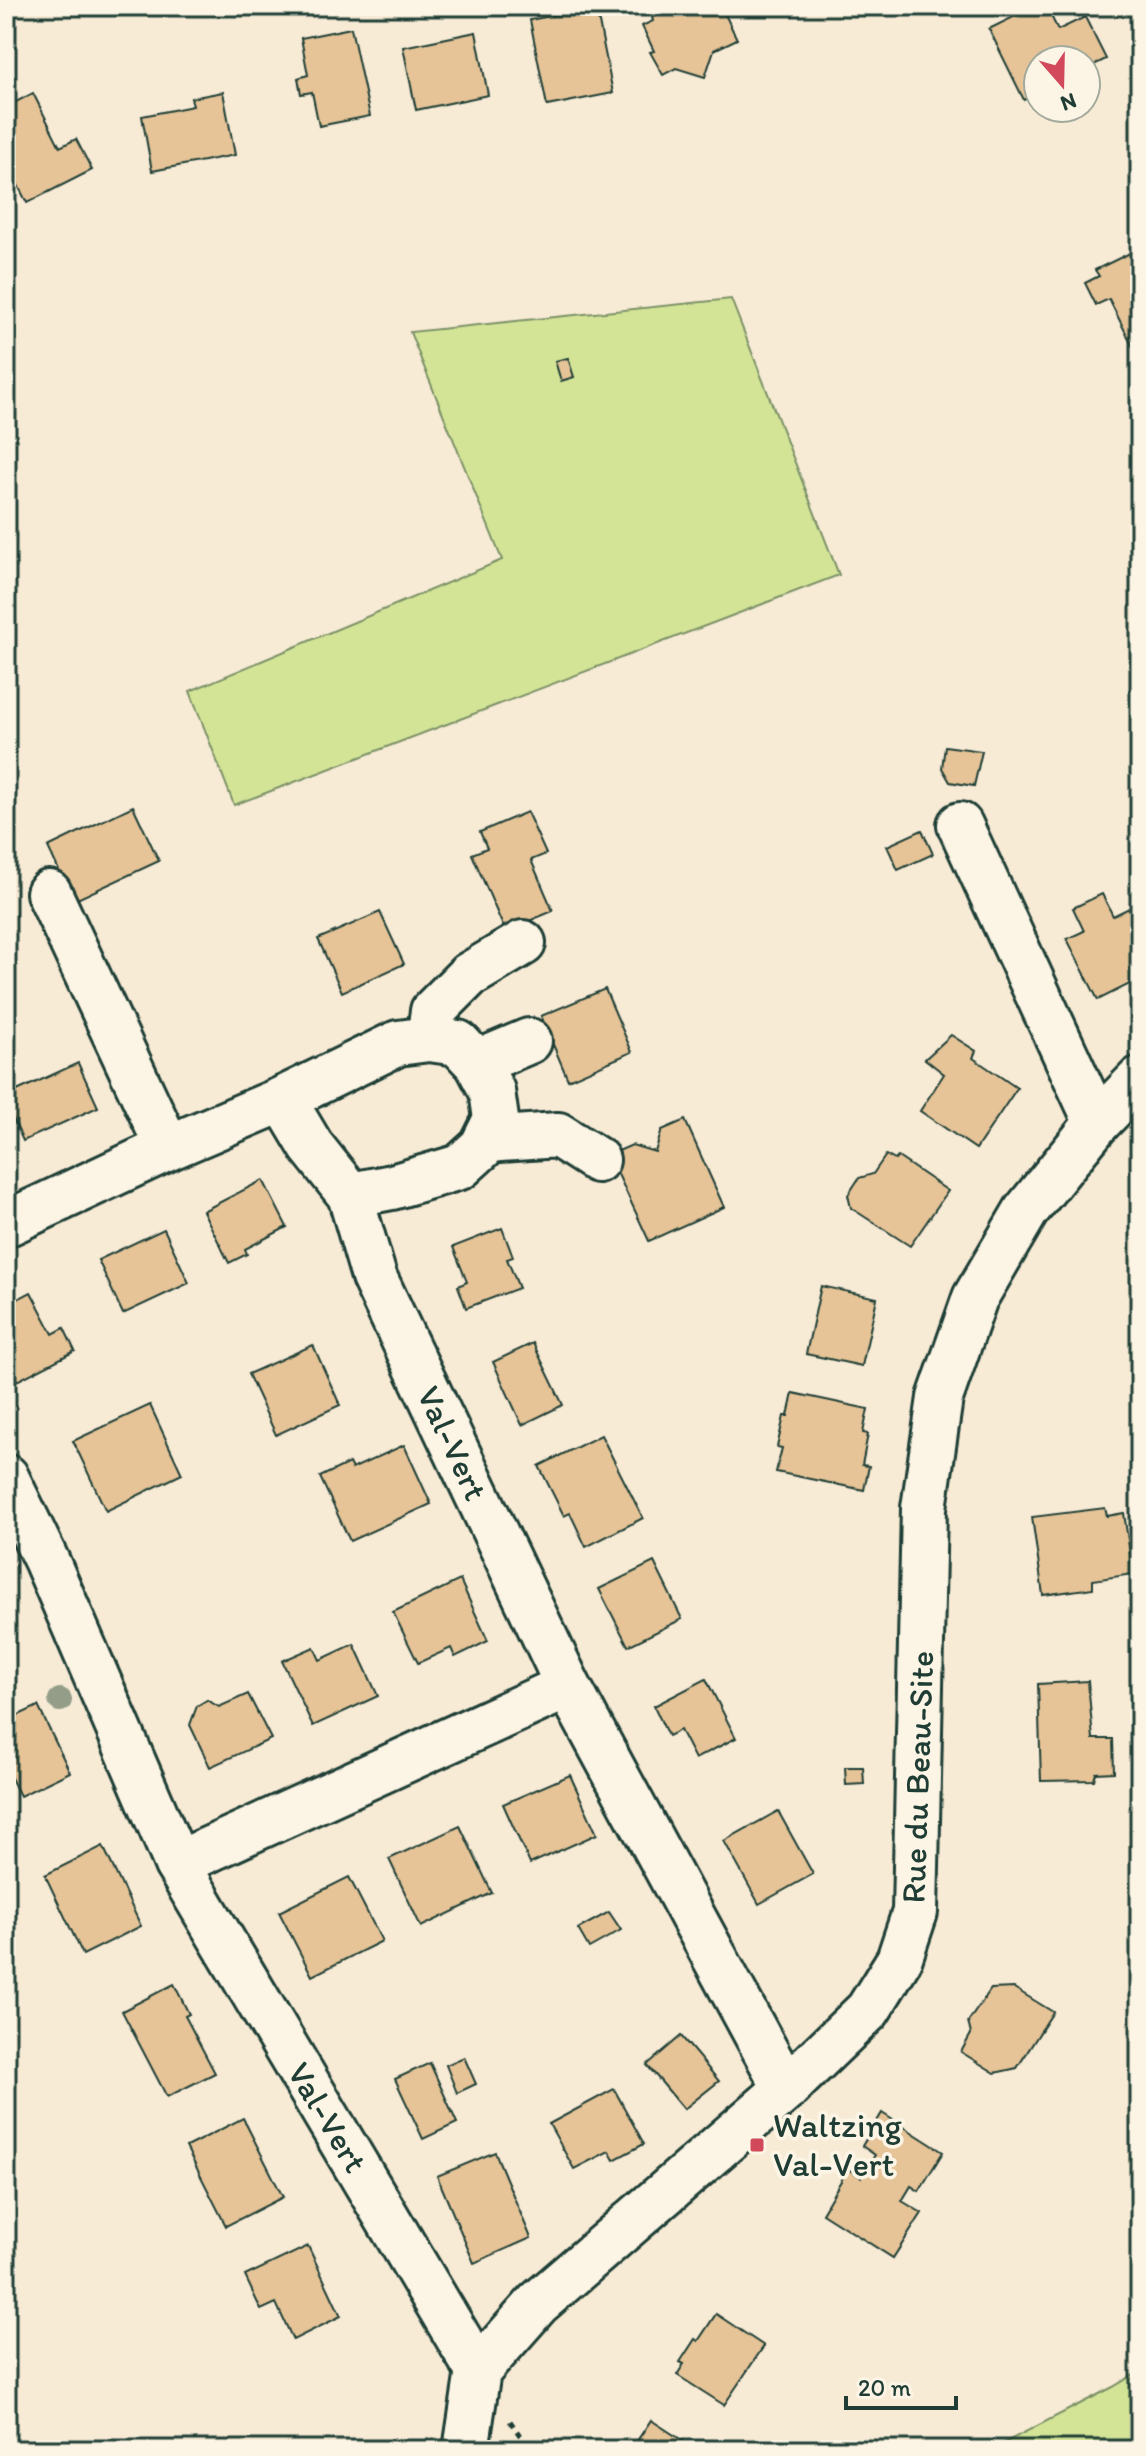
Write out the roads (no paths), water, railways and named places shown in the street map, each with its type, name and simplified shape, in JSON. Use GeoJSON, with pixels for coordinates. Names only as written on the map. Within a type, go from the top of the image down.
{"type":"FeatureCollection","features":[{"type":"Feature","properties":{"kind":"street"},"geometry":{"type":"LineString","coordinates":[[960,825],[1097,1123]]}},
{"type":"Feature","properties":{"kind":"street"},"geometry":{"type":"LineString","coordinates":[[49,893],[168,1148]]}},
{"type":"Feature","properties":{"kind":"street"},"geometry":{"type":"LineString","coordinates":[[429,1039],[433,1011],[469,975],[523,943]]}},
{"type":"Feature","properties":{"kind":"street"},"geometry":{"type":"LineString","coordinates":[[6,1224],[168,1148],[283,1099],[398,1043],[429,1039],[458,1043],[477,1063],[492,1091],[496,1119],[482,1147],[460,1167],[392,1187],[350,1195]]}},
{"type":"Feature","properties":{"kind":"street"},"geometry":{"type":"LineString","coordinates":[[477,1063],[529,1041]]}},
{"type":"Feature","properties":{"kind":"street","name":"Rue du Beau-Site"},"geometry":{"type":"LineString","coordinates":[[478,2371],[538,2303],[786,2089],[868,2010],[899,1960],[915,1912],[924,1508],[940,1398],[975,1298],[1026,1211],[1097,1123],[1140,1079]]}},
{"type":"Feature","properties":{"kind":"street","name":"Val-Vert"},"geometry":{"type":"LineString","coordinates":[[283,1099],[311,1146],[350,1195],[374,1277],[568,1686],[786,2089]]}},
{"type":"Feature","properties":{"kind":"street"},"geometry":{"type":"LineString","coordinates":[[486,1140],[558,1135],[597,1160]]}},
{"type":"Feature","properties":{"kind":"street","name":"Val-Vert"},"geometry":{"type":"LineString","coordinates":[[6,1477],[47,1562],[177,1864],[478,2371]]}},
{"type":"Feature","properties":{"kind":"street"},"geometry":{"type":"LineString","coordinates":[[177,1864],[568,1686]]}},
{"type":"Feature","properties":{"kind":"street"},"geometry":{"type":"LineString","coordinates":[[466,2450],[478,2371]]}},
{"type":"Feature","properties":{"kind":"place","name":"Waltzing Val-Vert"},"geometry":{"type":"Point","coordinates":[757,2145]}}]}
